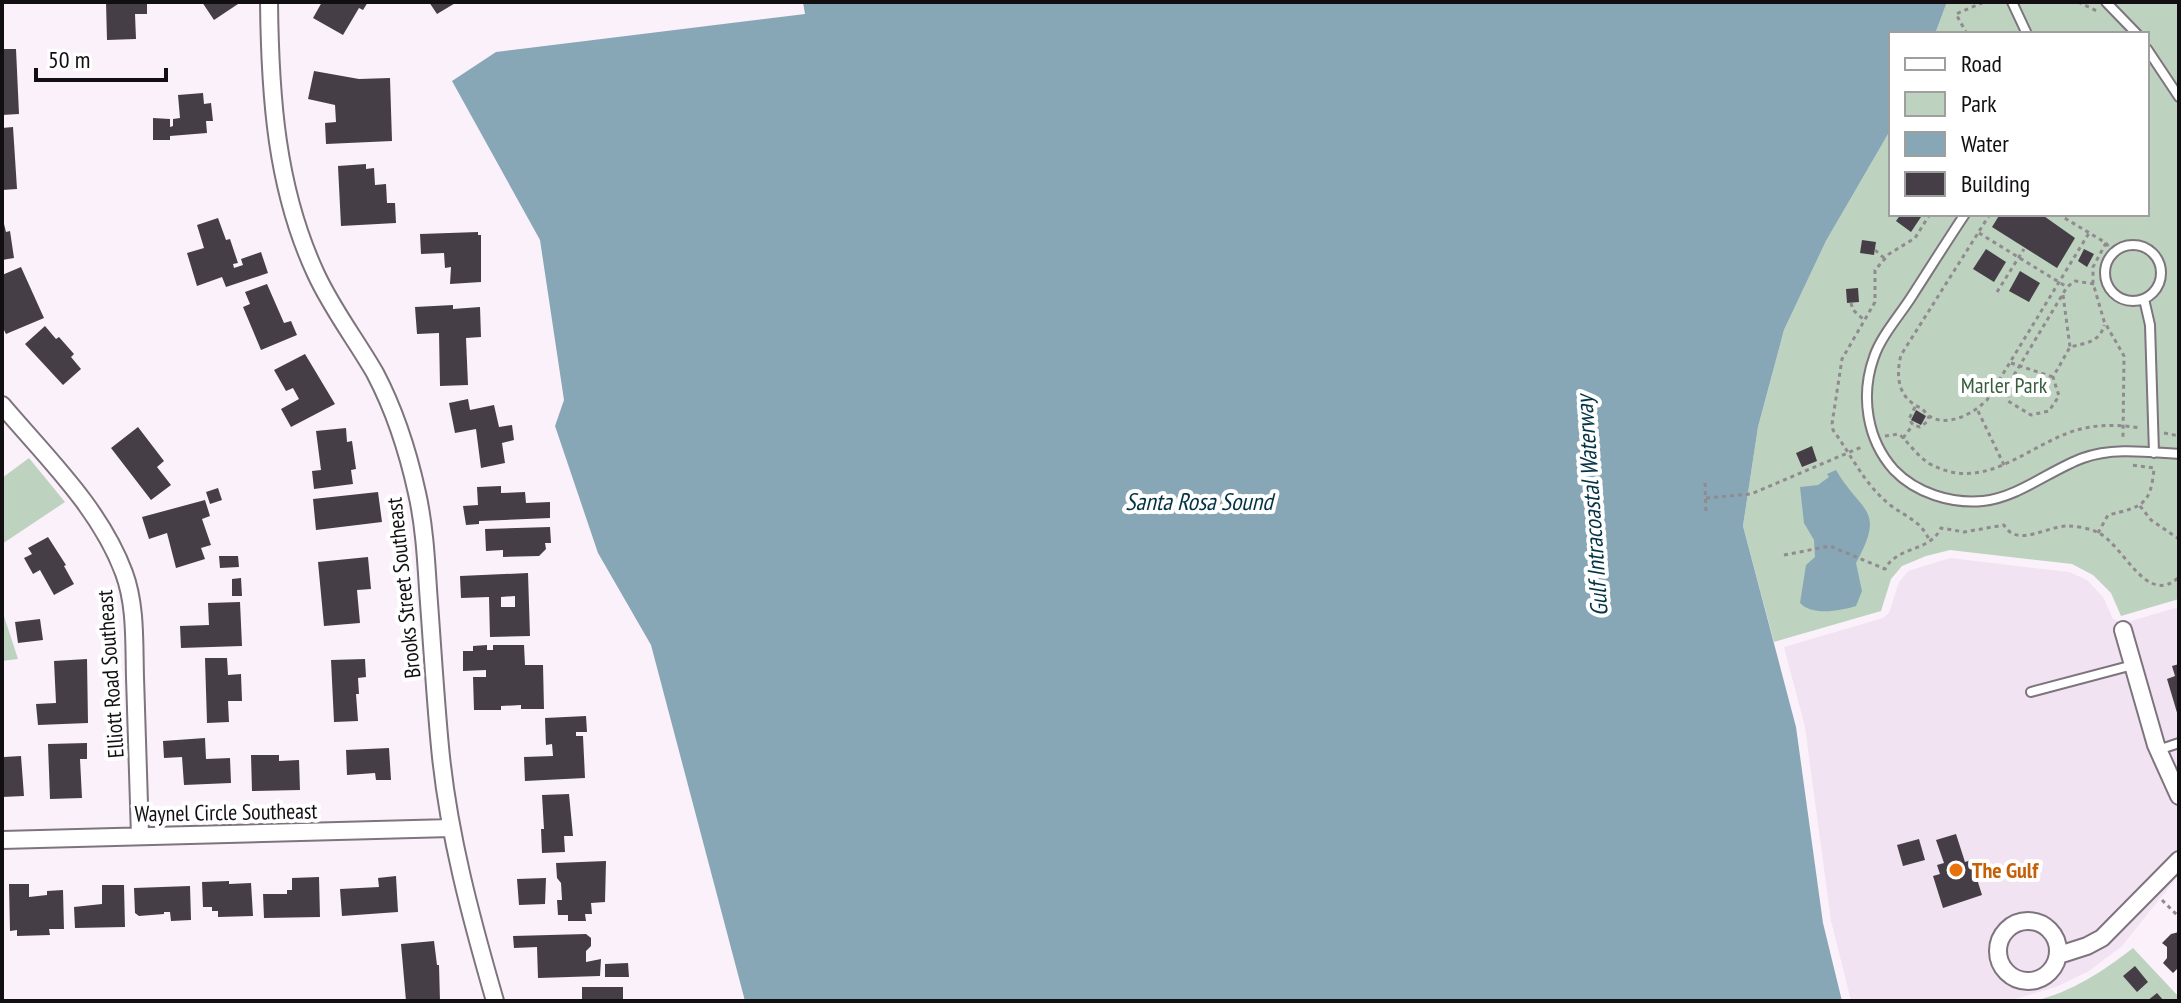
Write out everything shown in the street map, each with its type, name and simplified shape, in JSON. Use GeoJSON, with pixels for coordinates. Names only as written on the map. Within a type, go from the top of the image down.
{"type":"FeatureCollection","features":[{"type":"Feature","properties":{"kind":"street","name":"Brooks Street Southeast"},"geometry":{"type":"LineString","coordinates":[[269,2],[270,65],[277,145],[286,191],[317,277],[376,376],[396,420],[418,496],[425,543],[440,750],[451,828],[468,905],[495,1001]]}},
{"type":"Feature","properties":{"kind":"street","name":"Elliott Road Southeast"},"geometry":{"type":"LineString","coordinates":[[2,405],[84,502],[110,542],[125,575],[131,598],[133,627],[140,836]]}},
{"type":"Feature","properties":{"kind":"street"},"geometry":{"type":"LineString","coordinates":[[2123,630],[2158,750],[2179,796]]}},
{"type":"Feature","properties":{"kind":"street","name":"Waynel Circle Southeast"},"geometry":{"type":"LineString","coordinates":[[2,840],[451,828]]}},
{"type":"Feature","properties":{"kind":"street"},"geometry":{"type":"LineString","coordinates":[[2059,955],[2102,938],[2179,860]]}},
{"type":"Feature","properties":{"kind":"lane"},"geometry":{"type":"LineString","coordinates":[[2012,2],[2026,32]]}},
{"type":"Feature","properties":{"kind":"lane"},"geometry":{"type":"LineString","coordinates":[[2106,2],[2135,32]]}},
{"type":"Feature","properties":{"kind":"lane"},"geometry":{"type":"LineString","coordinates":[[2149,52],[2179,97]]}},
{"type":"Feature","properties":{"kind":"lane"},"geometry":{"type":"LineString","coordinates":[[1964,216],[1874,355],[1866,387],[1868,418],[1882,456],[1905,482],[1930,494],[1958,500],[1985,501],[2023,488],[2083,457],[2110,452],[2179,454]]}},
{"type":"Feature","properties":{"kind":"lane"},"geometry":{"type":"LineString","coordinates":[[2126,245],[2141,245],[2159,260],[2161,276],[2156,290],[2144,299],[2129,301],[2109,289],[2105,266],[2113,253],[2126,245]]}},
{"type":"Feature","properties":{"kind":"lane"},"geometry":{"type":"LineString","coordinates":[[2144,299],[2150,325],[2154,453]]}},
{"type":"Feature","properties":{"kind":"lane"},"geometry":{"type":"LineString","coordinates":[[2031,692],[2133,665]]}},
{"type":"Feature","properties":{"kind":"lane"},"geometry":{"type":"LineString","coordinates":[[2158,750],[2179,743]]}},
{"type":"Feature","properties":{"kind":"path"},"geometry":{"type":"LineString","coordinates":[[1966,32],[1956,14],[1984,2]]}},
{"type":"Feature","properties":{"kind":"path"},"geometry":{"type":"LineString","coordinates":[[1989,216],[1901,355],[1898,379],[1902,391],[1915,407],[1923,409],[1929,416],[1955,419],[1977,410],[1987,400],[2089,233]]}},
{"type":"Feature","properties":{"kind":"path"},"geometry":{"type":"LineString","coordinates":[[2061,216],[2106,243],[2113,253]]}},
{"type":"Feature","properties":{"kind":"path"},"geometry":{"type":"LineString","coordinates":[[1921,217],[1927,220]]}},
{"type":"Feature","properties":{"kind":"path"},"geometry":{"type":"LineString","coordinates":[[1916,225],[1921,228]]}},
{"type":"Feature","properties":{"kind":"path"},"geometry":{"type":"LineString","coordinates":[[1978,232],[2067,287]]}},
{"type":"Feature","properties":{"kind":"path"},"geometry":{"type":"LineString","coordinates":[[2098,533],[2108,515],[2125,513],[2140,506],[2151,492],[2154,468],[2123,465],[2124,356],[2104,321],[2094,284],[2093,267],[2106,243]]}},
{"type":"Feature","properties":{"kind":"path"},"geometry":{"type":"LineString","coordinates":[[1997,292],[2024,249]]}},
{"type":"Feature","properties":{"kind":"path"},"geometry":{"type":"LineString","coordinates":[[1875,250],[1884,258]]}},
{"type":"Feature","properties":{"kind":"path"},"geometry":{"type":"LineString","coordinates":[[2063,294],[2070,347],[2053,377],[2059,396],[2049,411],[2031,415],[2008,401],[2008,385],[2067,287],[2075,281],[2094,284]]}},
{"type":"Feature","properties":{"kind":"path"},"geometry":{"type":"LineString","coordinates":[[1851,303],[1853,310],[1863,319]]}},
{"type":"Feature","properties":{"kind":"path"},"geometry":{"type":"LineString","coordinates":[[2070,347],[2092,342],[2104,328],[2104,321]]}},
{"type":"Feature","properties":{"kind":"path"},"geometry":{"type":"LineString","coordinates":[[2010,363],[2053,377]]}},
{"type":"Feature","properties":{"kind":"path"},"geometry":{"type":"LineString","coordinates":[[1915,407],[1909,419],[1913,425],[1920,427],[1929,416]]}},
{"type":"Feature","properties":{"kind":"path"},"geometry":{"type":"LineString","coordinates":[[1977,410],[2004,465]]}},
{"type":"Feature","properties":{"kind":"path"},"geometry":{"type":"LineString","coordinates":[[1903,438],[1913,425]]}},
{"type":"Feature","properties":{"kind":"path"},"geometry":{"type":"LineString","coordinates":[[1706,498],[1751,494],[1895,433],[1928,463],[1958,474],[1989,471],[2068,433],[2096,427],[2122,425],[2179,436]]}},
{"type":"Feature","properties":{"kind":"path"},"geometry":{"type":"LineString","coordinates":[[1705,483],[1706,514]]}},
{"type":"Feature","properties":{"kind":"path"},"geometry":{"type":"LineString","coordinates":[[2140,506],[2151,520],[2179,539]]}},
{"type":"Feature","properties":{"kind":"path"},"geometry":{"type":"LineString","coordinates":[[1784,555],[1830,546],[1885,569],[1897,555],[1930,542],[1941,528],[1964,532],[2004,525],[2007,531],[2018,536],[2068,526],[2098,533],[2115,543],[2141,578],[2149,583],[2168,584],[2179,577]]}},
{"type":"Feature","properties":{"kind":"path"},"geometry":{"type":"LineString","coordinates":[[2151,888],[2179,917]]}},
{"type":"Feature","properties":{"kind":"shaded area"},"geometry":{"type":"Polygon","coordinates":[[[1950,558],[2069,572],[2087,580],[2103,597],[2113,619],[2124,623],[2179,607],[2179,875],[2122,946],[2089,971],[2056,987],[2008,1001],[1851,1001],[1831,921],[1805,727],[1784,647],[1883,618],[1889,613],[1899,582],[1908,571],[1950,558]]]}},
{"type":"Feature","properties":{"kind":"green space","name":"Marler Park"},"geometry":{"type":"Polygon","coordinates":[[[1947,2],[2179,2],[2179,599],[2121,616],[2111,593],[2093,575],[2072,564],[1950,550],[1902,566],[1891,579],[1881,611],[1774,642],[1743,526],[1758,427],[1784,330],[1826,241],[1889,132],[1889,216],[2149,216],[2149,32],[1936,32],[1947,2]]]}},
{"type":"Feature","properties":{"kind":"green space"},"geometry":{"type":"Polygon","coordinates":[[[29,458],[65,502],[2,544],[2,478],[29,458]]]}},
{"type":"Feature","properties":{"kind":"green space"},"geometry":{"type":"Polygon","coordinates":[[[2,610],[18,659],[2,661],[2,610]]]}},
{"type":"Feature","properties":{"kind":"green space"},"geometry":{"type":"Polygon","coordinates":[[[2133,948],[2179,997],[2179,1001],[2035,1001],[2087,980],[2133,948]]]}},
{"type":"Feature","properties":{"kind":"water","name":"Santa Rosa Sound"},"geometry":{"type":"Polygon","coordinates":[[[803,2],[1947,2],[1936,32],[1889,32],[1889,132],[1826,241],[1784,330],[1758,427],[1743,526],[1796,727],[1823,923],[1842,1001],[745,1001],[651,645],[598,553],[555,426],[564,400],[540,240],[452,81],[496,52],[805,14],[803,2]]]}},
{"type":"Feature","properties":{"kind":"water"},"geometry":{"type":"Polygon","coordinates":[[[1836,470],[1862,504],[1870,521],[1865,545],[1856,563],[1862,591],[1856,606],[1834,611],[1812,610],[1800,603],[1806,565],[1815,557],[1814,540],[1804,523],[1800,487],[1818,485],[1829,477],[1827,474],[1836,470]]]}},
{"type":"Feature","properties":{"kind":"building"},"geometry":{"type":"Polygon","coordinates":[[[106,2],[147,2],[147,14],[135,14],[136,39],[107,40],[106,2]]]}},
{"type":"Feature","properties":{"kind":"building"},"geometry":{"type":"Polygon","coordinates":[[[202,2],[241,2],[214,20],[202,2]]]}},
{"type":"Feature","properties":{"kind":"building"},"geometry":{"type":"Polygon","coordinates":[[[322,2],[368,2],[363,10],[359,8],[343,35],[313,18],[322,2]]]}},
{"type":"Feature","properties":{"kind":"building"},"geometry":{"type":"Polygon","coordinates":[[[429,2],[457,2],[437,14],[429,2]]]}},
{"type":"Feature","properties":{"kind":"building"},"geometry":{"type":"Polygon","coordinates":[[[2,49],[16,49],[19,114],[2,115],[2,49]]]}},
{"type":"Feature","properties":{"kind":"building"},"geometry":{"type":"Polygon","coordinates":[[[314,71],[359,79],[390,78],[392,141],[326,144],[325,123],[336,122],[335,105],[308,99],[314,71]]]}},
{"type":"Feature","properties":{"kind":"building"},"geometry":{"type":"Polygon","coordinates":[[[203,93],[204,104],[211,103],[213,121],[206,121],[207,133],[153,140],[153,118],[170,119],[170,127],[173,126],[173,119],[180,118],[178,95],[203,93]]]}},
{"type":"Feature","properties":{"kind":"building"},"geometry":{"type":"Polygon","coordinates":[[[13,127],[17,189],[2,190],[2,128],[13,127]]]}},
{"type":"Feature","properties":{"kind":"building"},"geometry":{"type":"Polygon","coordinates":[[[366,164],[366,169],[374,168],[375,185],[386,184],[387,203],[395,203],[396,223],[341,226],[338,166],[366,164]]]}},
{"type":"Feature","properties":{"kind":"building"},"geometry":{"type":"Polygon","coordinates":[[[2,216],[6,232],[10,231],[14,258],[2,260],[2,216]]]}},
{"type":"Feature","properties":{"kind":"building"},"geometry":{"type":"Polygon","coordinates":[[[1900,216],[1922,216],[1911,232],[1896,221],[1900,216]]]}},
{"type":"Feature","properties":{"kind":"building"},"geometry":{"type":"Polygon","coordinates":[[[1999,216],[2044,216],[2075,238],[2057,268],[1992,227],[1999,216]]]}},
{"type":"Feature","properties":{"kind":"building"},"geometry":{"type":"Polygon","coordinates":[[[218,218],[226,240],[230,239],[238,263],[233,264],[234,268],[243,265],[241,259],[261,252],[268,273],[226,287],[222,277],[197,286],[187,253],[204,248],[197,225],[218,218]]]}},
{"type":"Feature","properties":{"kind":"building"},"geometry":{"type":"Polygon","coordinates":[[[478,232],[481,235],[481,282],[450,284],[451,267],[445,268],[444,253],[421,254],[420,234],[478,232]]]}},
{"type":"Feature","properties":{"kind":"building"},"geometry":{"type":"Polygon","coordinates":[[[1862,240],[1876,242],[1874,255],[1860,253],[1862,240]]]}},
{"type":"Feature","properties":{"kind":"building"},"geometry":{"type":"Polygon","coordinates":[[[1986,249],[2006,262],[1994,282],[1973,269],[1986,249]]]}},
{"type":"Feature","properties":{"kind":"building"},"geometry":{"type":"Polygon","coordinates":[[[2084,249],[2094,254],[2087,267],[2078,261],[2084,249]]]}},
{"type":"Feature","properties":{"kind":"building"},"geometry":{"type":"Polygon","coordinates":[[[21,267],[44,318],[6,334],[2,326],[2,275],[21,267]]]}},
{"type":"Feature","properties":{"kind":"building"},"geometry":{"type":"Polygon","coordinates":[[[2020,271],[2040,283],[2029,302],[2009,291],[2020,271]]]}},
{"type":"Feature","properties":{"kind":"building"},"geometry":{"type":"Polygon","coordinates":[[[267,284],[284,323],[291,321],[297,335],[261,350],[243,307],[250,304],[245,292],[267,284]]]}},
{"type":"Feature","properties":{"kind":"building"},"geometry":{"type":"Polygon","coordinates":[[[1858,288],[1859,302],[1847,303],[1846,289],[1858,288]]]}},
{"type":"Feature","properties":{"kind":"building"},"geometry":{"type":"Polygon","coordinates":[[[453,305],[453,309],[480,307],[481,337],[466,338],[468,385],[440,386],[439,333],[417,334],[415,307],[453,305]]]}},
{"type":"Feature","properties":{"kind":"building"},"geometry":{"type":"Polygon","coordinates":[[[45,326],[74,354],[71,357],[81,369],[63,385],[25,344],[45,326]]]}},
{"type":"Feature","properties":{"kind":"building"},"geometry":{"type":"Polygon","coordinates":[[[305,354],[335,404],[291,427],[281,409],[299,399],[293,388],[286,391],[274,370],[305,354]]]}},
{"type":"Feature","properties":{"kind":"building"},"geometry":{"type":"Polygon","coordinates":[[[468,399],[470,410],[494,405],[499,427],[512,425],[514,440],[502,443],[505,463],[481,468],[476,429],[455,433],[449,403],[468,399]]]}},
{"type":"Feature","properties":{"kind":"building"},"geometry":{"type":"Polygon","coordinates":[[[1916,410],[1926,416],[1921,425],[1911,420],[1916,410]]]}},
{"type":"Feature","properties":{"kind":"building"},"geometry":{"type":"Polygon","coordinates":[[[138,427],[164,461],[157,467],[171,485],[151,500],[111,448],[138,427]]]}},
{"type":"Feature","properties":{"kind":"building"},"geometry":{"type":"Polygon","coordinates":[[[346,428],[347,442],[352,441],[356,469],[351,470],[353,484],[314,489],[312,471],[321,470],[316,431],[346,428]]]}},
{"type":"Feature","properties":{"kind":"building"},"geometry":{"type":"Polygon","coordinates":[[[1812,446],[1817,461],[1802,467],[1796,453],[1812,446]]]}},
{"type":"Feature","properties":{"kind":"building"},"geometry":{"type":"Polygon","coordinates":[[[501,486],[501,493],[525,492],[526,503],[550,502],[550,518],[479,521],[479,524],[466,525],[463,506],[478,505],[477,487],[501,486]]]}},
{"type":"Feature","properties":{"kind":"building"},"geometry":{"type":"Polygon","coordinates":[[[218,488],[222,500],[210,504],[206,492],[218,488]]]}},
{"type":"Feature","properties":{"kind":"building"},"geometry":{"type":"Polygon","coordinates":[[[378,492],[382,522],[316,530],[313,499],[378,492]]]}},
{"type":"Feature","properties":{"kind":"building"},"geometry":{"type":"Polygon","coordinates":[[[205,500],[210,516],[202,519],[211,545],[201,548],[205,559],[176,568],[167,533],[149,539],[142,517],[205,500]]]}},
{"type":"Feature","properties":{"kind":"building"},"geometry":{"type":"Polygon","coordinates":[[[550,527],[551,543],[545,543],[546,549],[539,556],[503,557],[503,550],[486,551],[485,529],[550,527]]]}},
{"type":"Feature","properties":{"kind":"building"},"geometry":{"type":"Polygon","coordinates":[[[48,537],[74,584],[54,595],[40,570],[33,574],[24,558],[32,554],[28,548],[48,537]]]}},
{"type":"Feature","properties":{"kind":"building"},"geometry":{"type":"Polygon","coordinates":[[[219,556],[238,556],[239,567],[220,568],[219,556]]]}},
{"type":"Feature","properties":{"kind":"building"},"geometry":{"type":"Polygon","coordinates":[[[368,557],[371,589],[357,590],[360,623],[324,626],[318,562],[368,557]]]}},
{"type":"Feature","properties":{"kind":"building"},"geometry":{"type":"Polygon","coordinates":[[[528,573],[530,636],[490,637],[489,597],[461,598],[460,576],[528,573]],[[515,596],[501,597],[501,607],[515,607],[515,596]]]}},
{"type":"Feature","properties":{"kind":"building"},"geometry":{"type":"Polygon","coordinates":[[[241,578],[242,596],[232,596],[232,579],[241,578]]]}},
{"type":"Feature","properties":{"kind":"building"},"geometry":{"type":"Polygon","coordinates":[[[240,602],[242,646],[181,648],[180,626],[209,625],[208,603],[240,602]]]}},
{"type":"Feature","properties":{"kind":"building"},"geometry":{"type":"Polygon","coordinates":[[[40,619],[43,640],[18,643],[15,622],[40,619]]]}},
{"type":"Feature","properties":{"kind":"building"},"geometry":{"type":"Polygon","coordinates":[[[487,645],[487,650],[493,650],[493,645],[524,645],[525,665],[543,665],[544,709],[521,709],[521,705],[501,706],[501,710],[474,710],[473,677],[486,677],[486,670],[463,671],[463,651],[473,651],[473,646],[487,645]]]}},
{"type":"Feature","properties":{"kind":"building"},"geometry":{"type":"Polygon","coordinates":[[[205,658],[227,658],[228,675],[241,674],[242,701],[228,701],[229,722],[207,723],[205,658]]]}},
{"type":"Feature","properties":{"kind":"building"},"geometry":{"type":"Polygon","coordinates":[[[87,659],[88,723],[38,725],[36,704],[56,703],[54,661],[87,659]]]}},
{"type":"Feature","properties":{"kind":"building"},"geometry":{"type":"Polygon","coordinates":[[[365,659],[366,677],[358,678],[359,694],[356,694],[358,721],[334,722],[331,660],[365,659]]]}},
{"type":"Feature","properties":{"kind":"building"},"geometry":{"type":"Polygon","coordinates":[[[2179,664],[2178,716],[2167,679],[2175,676],[2172,666],[2179,664]]]}},
{"type":"Feature","properties":{"kind":"building"},"geometry":{"type":"Polygon","coordinates":[[[586,716],[587,732],[576,732],[576,736],[583,736],[585,778],[525,781],[524,757],[553,756],[552,744],[546,745],[545,718],[586,716]]]}},
{"type":"Feature","properties":{"kind":"building"},"geometry":{"type":"Polygon","coordinates":[[[205,738],[206,759],[230,758],[231,783],[184,785],[182,757],[164,758],[163,741],[205,738]]]}},
{"type":"Feature","properties":{"kind":"building"},"geometry":{"type":"Polygon","coordinates":[[[87,743],[87,759],[80,759],[82,798],[50,799],[48,744],[87,743]]]}},
{"type":"Feature","properties":{"kind":"building"},"geometry":{"type":"Polygon","coordinates":[[[389,748],[391,780],[376,780],[375,773],[347,775],[346,750],[389,748]]]}},
{"type":"Feature","properties":{"kind":"building"},"geometry":{"type":"Polygon","coordinates":[[[251,755],[279,755],[279,761],[299,760],[300,790],[252,791],[251,755]]]}},
{"type":"Feature","properties":{"kind":"building"},"geometry":{"type":"Polygon","coordinates":[[[21,756],[24,796],[2,797],[4,757],[21,756]]]}},
{"type":"Feature","properties":{"kind":"building"},"geometry":{"type":"Polygon","coordinates":[[[569,794],[573,836],[564,836],[565,852],[542,853],[542,795],[569,794]]]}},
{"type":"Feature","properties":{"kind":"building","name":"The Gulf"},"geometry":{"type":"Polygon","coordinates":[[[1956,834],[1965,862],[1971,860],[1982,895],[1943,908],[1933,876],[1940,874],[1937,865],[1944,863],[1936,840],[1956,834]]]}},
{"type":"Feature","properties":{"kind":"building"},"geometry":{"type":"Polygon","coordinates":[[[1919,839],[1925,860],[1903,866],[1897,845],[1919,839]]]}},
{"type":"Feature","properties":{"kind":"building"},"geometry":{"type":"Polygon","coordinates":[[[606,861],[605,902],[591,903],[592,914],[585,914],[586,921],[568,921],[568,915],[558,915],[557,900],[562,900],[556,863],[606,861]]]}},
{"type":"Feature","properties":{"kind":"building"},"geometry":{"type":"Polygon","coordinates":[[[396,876],[398,912],[342,916],[340,889],[379,887],[378,878],[396,876]]]}},
{"type":"Feature","properties":{"kind":"building"},"geometry":{"type":"Polygon","coordinates":[[[319,877],[320,917],[264,918],[263,894],[287,894],[287,890],[292,890],[292,878],[319,877]]]}},
{"type":"Feature","properties":{"kind":"building"},"geometry":{"type":"Polygon","coordinates":[[[546,878],[545,904],[519,905],[517,879],[546,878]]]}},
{"type":"Feature","properties":{"kind":"building"},"geometry":{"type":"Polygon","coordinates":[[[229,881],[229,884],[251,883],[253,916],[218,917],[218,911],[212,911],[212,907],[203,907],[202,882],[229,881]]]}},
{"type":"Feature","properties":{"kind":"building"},"geometry":{"type":"Polygon","coordinates":[[[9,884],[29,884],[29,897],[63,890],[64,929],[49,929],[50,935],[17,936],[17,930],[10,931],[9,884]]]}},
{"type":"Feature","properties":{"kind":"building"},"geometry":{"type":"Polygon","coordinates":[[[102,885],[124,885],[125,927],[75,928],[74,907],[102,904],[102,885]]]}},
{"type":"Feature","properties":{"kind":"building"},"geometry":{"type":"Polygon","coordinates":[[[190,886],[191,920],[171,921],[170,912],[139,916],[135,913],[134,888],[190,886]]]}},
{"type":"Feature","properties":{"kind":"building"},"geometry":{"type":"Polygon","coordinates":[[[2179,932],[2179,967],[2173,973],[2163,963],[2167,958],[2167,947],[2162,943],[2171,934],[2179,932]]]}},
{"type":"Feature","properties":{"kind":"building"},"geometry":{"type":"Polygon","coordinates":[[[586,934],[591,938],[591,946],[586,951],[586,962],[601,959],[600,976],[538,978],[537,947],[514,948],[513,936],[586,934]]]}},
{"type":"Feature","properties":{"kind":"building"},"geometry":{"type":"Polygon","coordinates":[[[434,941],[439,965],[440,1001],[406,1001],[401,944],[434,941]]]}},
{"type":"Feature","properties":{"kind":"building"},"geometry":{"type":"Polygon","coordinates":[[[628,963],[629,977],[605,977],[605,964],[628,963]]]}},
{"type":"Feature","properties":{"kind":"building"},"geometry":{"type":"Polygon","coordinates":[[[2135,966],[2148,982],[2137,992],[2123,976],[2135,966]]]}},
{"type":"Feature","properties":{"kind":"building"},"geometry":{"type":"Polygon","coordinates":[[[582,987],[623,987],[623,1001],[582,1001],[582,987]]]}},
{"type":"Feature","properties":{"kind":"building"},"geometry":{"type":"Polygon","coordinates":[[[2157,993],[2164,1001],[2147,1001],[2157,993]]]}},
{"type":"Feature","properties":{"kind":"place","name":"The Gulf"},"geometry":{"type":"Point","coordinates":[1956,870]}},
{"type":"Feature","properties":{"kind":"water label","name":"Gulf Intracoastal Waterway"},"geometry":{"type":"Point","coordinates":[1592,506]}}]}
